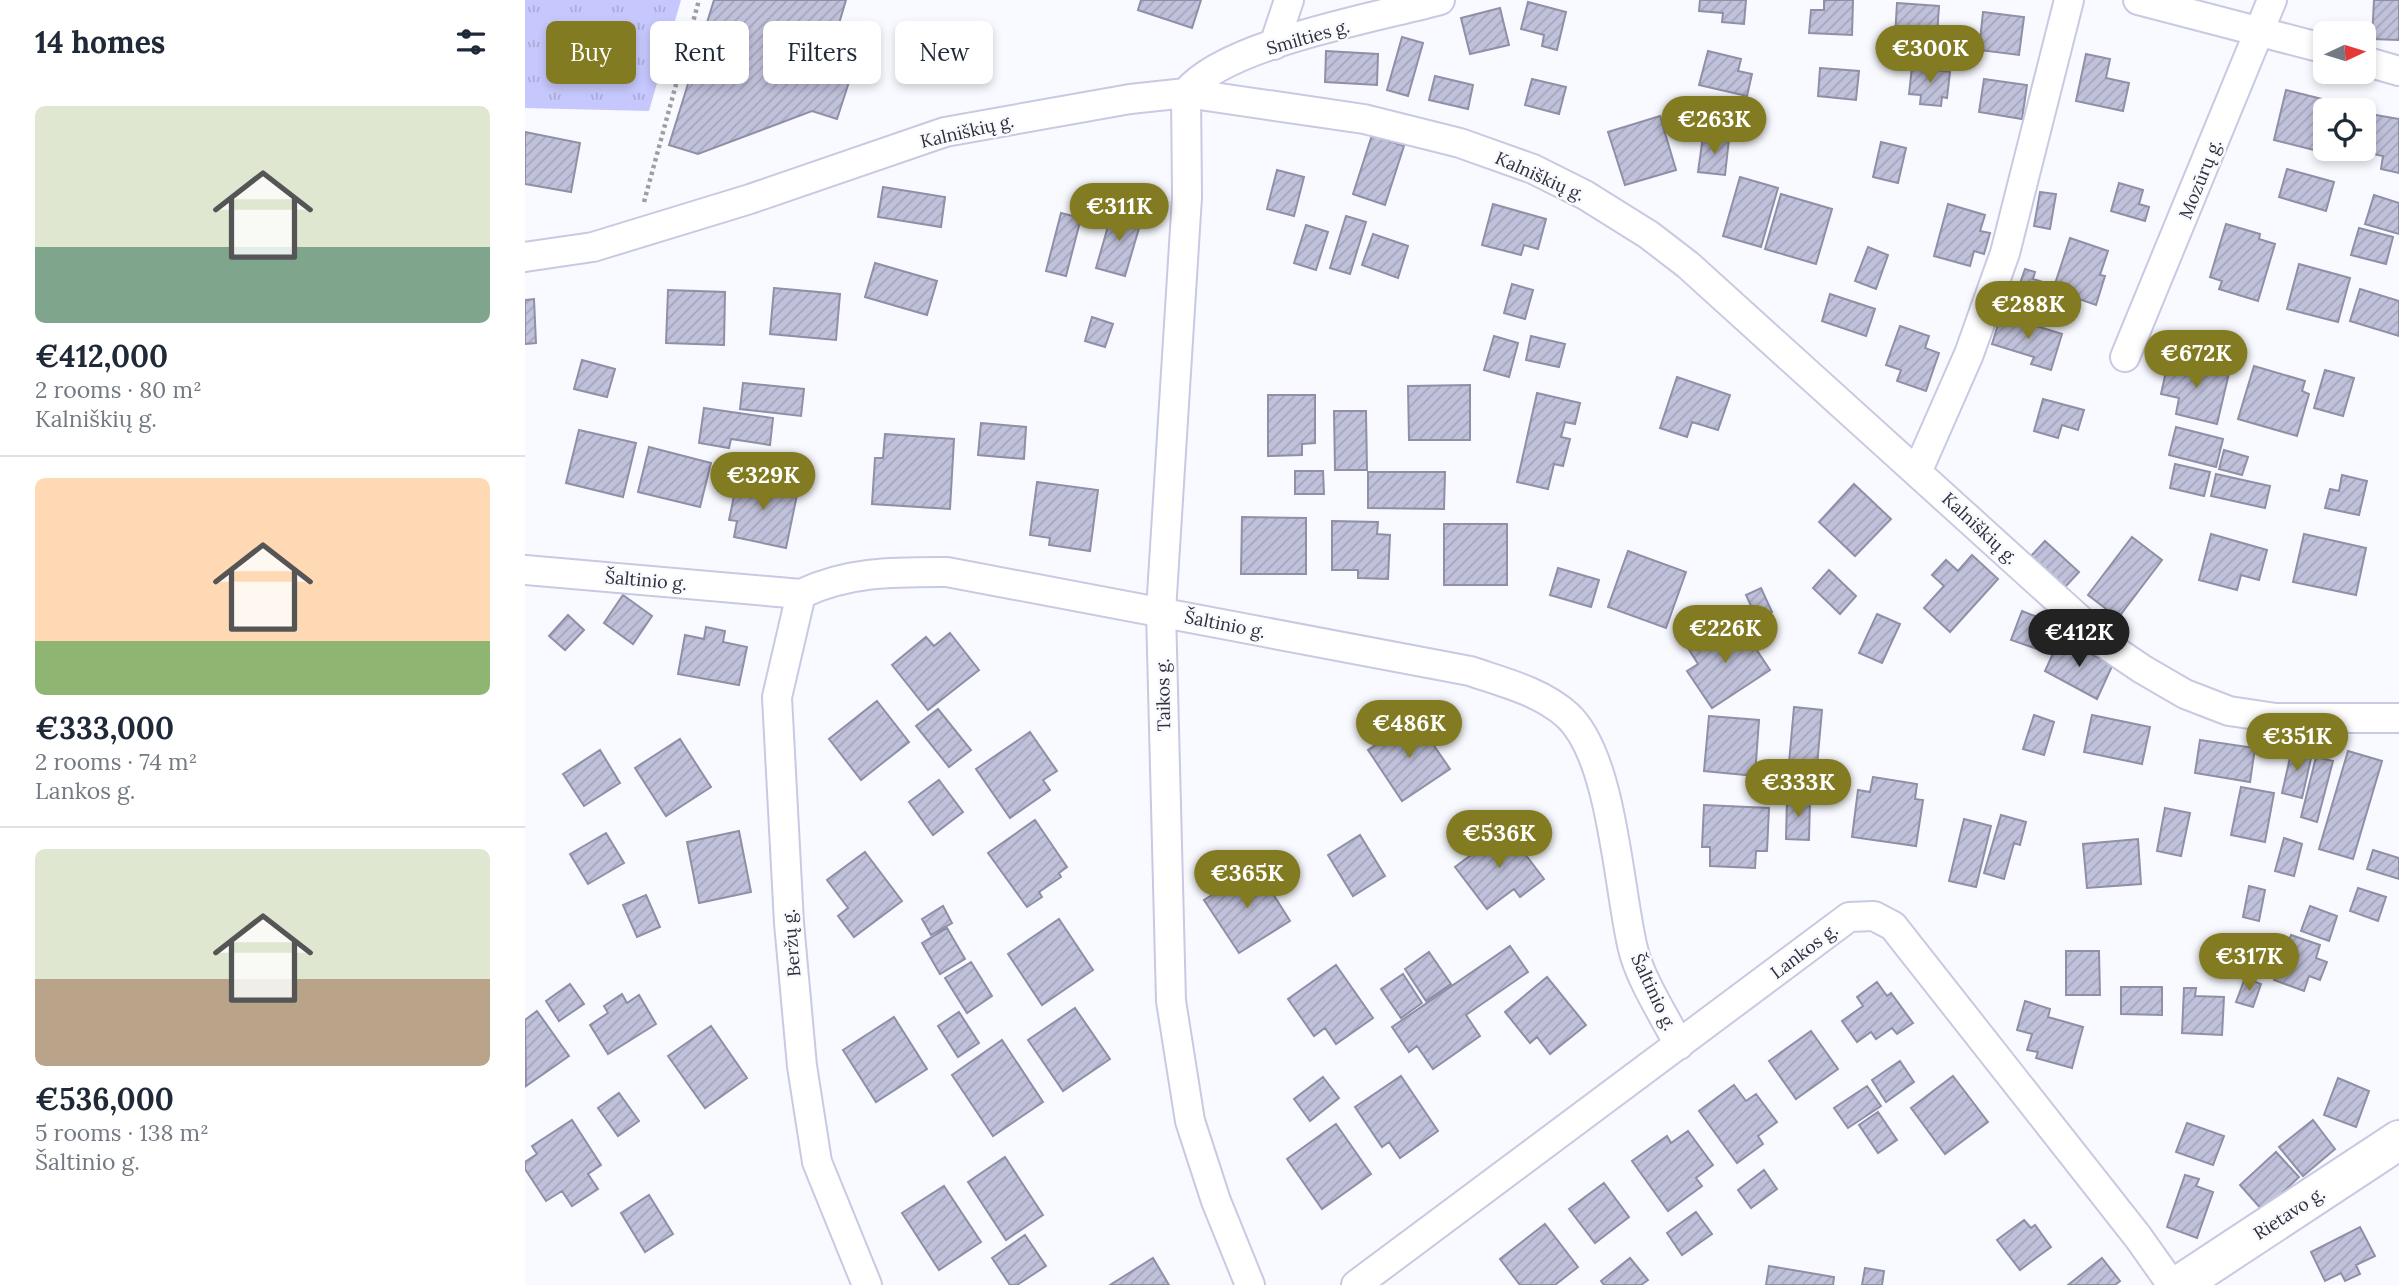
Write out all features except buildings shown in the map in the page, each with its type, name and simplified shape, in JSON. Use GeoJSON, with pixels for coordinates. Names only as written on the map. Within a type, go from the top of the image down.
{"type":"FeatureCollection","features":[{"type":"Feature","properties":{"kind":"main road","name":"Rietavo g."},"geometry":{"type":"LineString","coordinates":[[2179,1285],[2399,1140]]}},
{"type":"Feature","properties":{"kind":"street"},"geometry":{"type":"LineString","coordinates":[[1274,45],[1289,0]]}},
{"type":"Feature","properties":{"kind":"street","name":"Smilties g."},"geometry":{"type":"LineString","coordinates":[[1187,93],[1196,80],[1213,69],[1274,45],[1440,0]]}},
{"type":"Feature","properties":{"kind":"street"},"geometry":{"type":"LineString","coordinates":[[1919,470],[1969,354],[2005,253],[2069,0]]}},
{"type":"Feature","properties":{"kind":"street"},"geometry":{"type":"LineString","coordinates":[[2138,0],[2313,45]]}},
{"type":"Feature","properties":{"kind":"street","name":"Mozūrų g."},"geometry":{"type":"LineString","coordinates":[[2125,357],[2272,0]]}},
{"type":"Feature","properties":{"kind":"street"},"geometry":{"type":"LineString","coordinates":[[2377,65],[2399,71]]}},
{"type":"Feature","properties":{"kind":"street","name":"Kalniškių g."},"geometry":{"type":"LineString","coordinates":[[525,257],[593,247],[945,132],[1130,99],[1187,93],[1364,119],[1460,143],[1533,169],[1575,190],[1649,235],[1688,265],[1919,470],[2112,648],[2185,694],[2229,711],[2276,718],[2399,718]]}},
{"type":"Feature","properties":{"kind":"street","name":"Taikos g."},"geometry":{"type":"LineString","coordinates":[[1187,93],[1187,197],[1161,611],[1171,1001],[1190,1121],[1216,1201],[1250,1285]]}},
{"type":"Feature","properties":{"kind":"street","name":"Šaltinio g."},"geometry":{"type":"LineString","coordinates":[[525,570],[801,594],[828,581],[873,573],[947,572],[1470,671],[1523,688],[1566,714],[1583,734],[1595,762],[1634,952],[1679,1045]]}},
{"type":"Feature","properties":{"kind":"street","name":"Beržų g."},"geometry":{"type":"LineString","coordinates":[[801,594],[778,697],[789,923],[802,1066],[817,1161],[867,1285]]}},
{"type":"Feature","properties":{"kind":"street","name":"Lankos g."},"geometry":{"type":"LineString","coordinates":[[1356,1285],[1849,917],[1874,916],[1893,926],[2138,1237],[2172,1285]]}},
{"type":"Feature","properties":{"kind":"path"},"geometry":{"type":"LineString","coordinates":[[643,231],[643,206],[699,0]]}},
{"type":"Feature","properties":{"kind":"green space"},"geometry":{"type":"Polygon","coordinates":[[[525,0],[681,0],[675,21],[650,21],[650,84],[657,84],[649,111],[525,108],[525,0]]]}}]}
